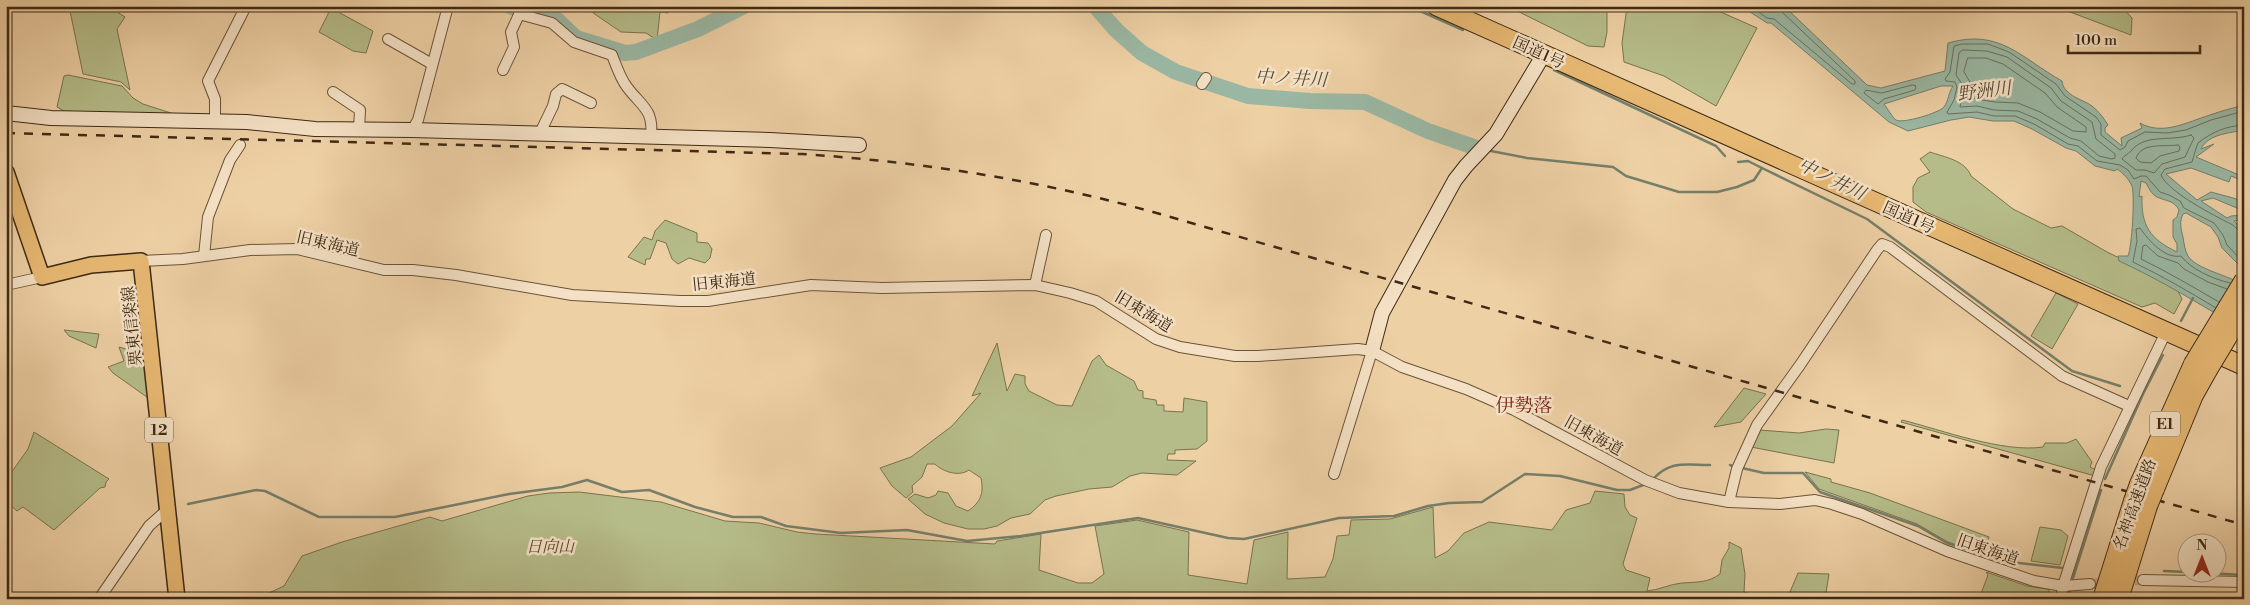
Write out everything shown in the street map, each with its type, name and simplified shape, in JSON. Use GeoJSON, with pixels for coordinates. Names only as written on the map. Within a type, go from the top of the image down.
{"type":"FeatureCollection","features":[{"type":"Feature","properties":{"kind":"highway","name":"国道1号"},"geometry":{"type":"LineString","coordinates":[[1436,6],[2244,366]]}},
{"type":"Feature","properties":{"kind":"highway","name":"名神高速道路"},"geometry":{"type":"LineString","coordinates":[[2102,599],[2147,486],[2200,367],[2244,280]]}},
{"type":"Feature","properties":{"kind":"highway","name":"名神高速道路"},"geometry":{"type":"LineString","coordinates":[[2200,367],[2244,310]]}},
{"type":"Feature","properties":{"kind":"highway","name":"名神高速道路"},"geometry":{"type":"LineString","coordinates":[[2119,599],[2141,504]]}},
{"type":"Feature","properties":{"kind":"main road"},"geometry":{"type":"LineString","coordinates":[[6,172],[42,276]]}},
{"type":"Feature","properties":{"kind":"main road","name":"栗東信楽線"},"geometry":{"type":"LineString","coordinates":[[42,276],[91,266],[141,261],[177,599]]}},
{"type":"Feature","properties":{"kind":"street"},"geometry":{"type":"LineString","coordinates":[[215,122],[215,99],[208,81],[246,6]]}},
{"type":"Feature","properties":{"kind":"street"},"geometry":{"type":"LineString","coordinates":[[412,130],[418,120],[448,6]]}},
{"type":"Feature","properties":{"kind":"street"},"geometry":{"type":"LineString","coordinates":[[503,70],[514,46],[511,32],[521,10],[552,23],[574,42],[612,55],[626,86],[644,106],[652,119],[651,138]]}},
{"type":"Feature","properties":{"kind":"street"},"geometry":{"type":"LineString","coordinates":[[388,39],[432,64]]}},
{"type":"Feature","properties":{"kind":"street"},"geometry":{"type":"LineString","coordinates":[[1334,474],[1382,313],[1455,180],[1496,134],[1544,54]]}},
{"type":"Feature","properties":{"kind":"street"},"geometry":{"type":"LineString","coordinates":[[540,134],[553,106],[556,94],[562,89],[591,103]]}},
{"type":"Feature","properties":{"kind":"street"},"geometry":{"type":"LineString","coordinates":[[333,92],[360,110],[359,129]]}},
{"type":"Feature","properties":{"kind":"street"},"geometry":{"type":"LineString","coordinates":[[6,113],[51,118],[247,122],[287,128],[770,140],[859,145]]}},
{"type":"Feature","properties":{"kind":"street"},"geometry":{"type":"LineString","coordinates":[[204,256],[208,217],[230,160],[240,145]]}},
{"type":"Feature","properties":{"kind":"street"},"geometry":{"type":"LineString","coordinates":[[1034,285],[1046,235]]}},
{"type":"Feature","properties":{"kind":"street"},"geometry":{"type":"LineString","coordinates":[[1729,502],[1737,469],[1757,425],[1882,244],[1890,247],[2062,376],[2129,406]]}},
{"type":"Feature","properties":{"kind":"street","name":"旧東海道"},"geometry":{"type":"LineString","coordinates":[[141,261],[258,250],[297,249],[368,268],[456,275],[572,295],[708,301],[811,285],[882,288],[1034,285],[1064,291],[1096,301],[1166,344],[1180,347],[1219,354],[1250,356],[1277,356],[1350,349],[1372,351],[1402,367],[1466,389],[1514,410],[1645,480],[1679,493],[1729,502],[1780,504],[1815,500],[1862,514],[1947,551],[2034,581],[2063,586],[2090,584]]}},
{"type":"Feature","properties":{"kind":"street"},"geometry":{"type":"LineString","coordinates":[[6,284],[42,276]]}},
{"type":"Feature","properties":{"kind":"street"},"geometry":{"type":"LineString","coordinates":[[2061,599],[2063,586],[2101,467],[2166,332]]}},
{"type":"Feature","properties":{"kind":"street"},"geometry":{"type":"LineString","coordinates":[[99,599],[149,526],[168,508]]}},
{"type":"Feature","properties":{"kind":"street"},"geometry":{"type":"LineString","coordinates":[[2143,580],[2244,582]]}},
{"type":"Feature","properties":{"kind":"green space"},"geometry":{"type":"Polygon","coordinates":[[[69,6],[108,6],[125,17],[117,29],[130,90],[121,82],[83,74],[69,6]]]}},
{"type":"Feature","properties":{"kind":"green space"},"geometry":{"type":"Polygon","coordinates":[[[583,6],[663,6],[668,13],[660,12],[657,40],[646,33],[621,32],[583,6]]]}},
{"type":"Feature","properties":{"kind":"green space"},"geometry":{"type":"Polygon","coordinates":[[[1507,6],[1607,6],[1607,32],[1604,47],[1588,46],[1507,6]]]}},
{"type":"Feature","properties":{"kind":"green space"},"geometry":{"type":"Polygon","coordinates":[[[1707,6],[1757,28],[1716,106],[1664,76],[1624,62],[1622,43],[1627,7],[1707,6]]]}},
{"type":"Feature","properties":{"kind":"green space"},"geometry":{"type":"Polygon","coordinates":[[[2054,6],[2121,6],[2132,18],[2131,35],[2054,6]]]}},
{"type":"Feature","properties":{"kind":"green space"},"geometry":{"type":"Polygon","coordinates":[[[331,8],[373,31],[366,53],[353,51],[319,32],[331,8]]]}},
{"type":"Feature","properties":{"kind":"green space"},"geometry":{"type":"Polygon","coordinates":[[[68,75],[122,86],[133,98],[143,104],[177,115],[71,115],[57,107],[64,76],[68,75]]]}},
{"type":"Feature","properties":{"kind":"green space"},"geometry":{"type":"Polygon","coordinates":[[[1930,152],[1964,166],[1971,176],[2013,209],[2051,228],[2062,226],[2107,252],[2175,285],[2182,299],[2174,314],[2155,303],[2142,307],[1926,212],[1913,202],[1913,187],[1918,178],[1930,172],[1920,159],[1930,152]]]}},
{"type":"Feature","properties":{"kind":"green space"},"geometry":{"type":"Polygon","coordinates":[[[665,220],[697,233],[697,242],[708,243],[712,249],[710,258],[705,263],[689,258],[678,264],[672,259],[666,243],[657,240],[650,259],[646,259],[645,265],[628,257],[644,237],[652,240],[655,231],[665,220]]]}},
{"type":"Feature","properties":{"kind":"green space"},"geometry":{"type":"Polygon","coordinates":[[[2056,293],[2078,304],[2052,349],[2031,336],[2056,293]]]}},
{"type":"Feature","properties":{"kind":"green space"},"geometry":{"type":"Polygon","coordinates":[[[64,330],[99,334],[96,348],[69,336],[64,330]]]}},
{"type":"Feature","properties":{"kind":"green space"},"geometry":{"type":"Polygon","coordinates":[[[997,343],[1007,391],[1015,374],[1025,376],[1025,384],[1029,391],[1057,405],[1072,406],[1092,361],[1099,355],[1106,365],[1134,381],[1138,390],[1143,391],[1143,398],[1156,400],[1157,405],[1164,405],[1164,411],[1183,412],[1184,398],[1207,402],[1207,441],[1197,449],[1175,450],[1175,454],[1168,454],[1167,460],[1196,461],[1177,475],[1142,473],[1130,476],[1112,487],[1089,489],[1056,496],[1045,500],[1030,514],[1011,518],[997,526],[984,529],[968,529],[944,523],[925,514],[908,499],[915,494],[928,498],[936,495],[938,491],[948,493],[956,506],[968,511],[979,501],[982,493],[981,478],[969,470],[961,473],[951,473],[935,464],[927,464],[922,477],[912,486],[913,492],[906,498],[892,486],[880,468],[911,457],[952,426],[981,393],[972,396],[997,343]]]}},
{"type":"Feature","properties":{"kind":"green space"},"geometry":{"type":"Polygon","coordinates":[[[119,347],[147,355],[151,400],[113,373],[108,367],[124,361],[119,347]]]}},
{"type":"Feature","properties":{"kind":"green space"},"geometry":{"type":"Polygon","coordinates":[[[1744,388],[1766,394],[1741,422],[1714,427],[1744,388]]]}},
{"type":"Feature","properties":{"kind":"green space"},"geometry":{"type":"Polygon","coordinates":[[[1902,420],[1991,444],[2010,447],[2043,447],[2045,443],[2067,443],[2076,439],[2092,462],[2090,467],[2096,470],[2095,476],[1901,422],[1902,420]]]}},
{"type":"Feature","properties":{"kind":"green space"},"geometry":{"type":"Polygon","coordinates":[[[1826,429],[1839,430],[1834,463],[1751,447],[1759,430],[1799,433],[1826,429]]]}},
{"type":"Feature","properties":{"kind":"green space"},"geometry":{"type":"Polygon","coordinates":[[[34,432],[109,479],[105,487],[100,488],[54,530],[23,507],[17,511],[6,501],[6,480],[28,449],[34,432]]]}},
{"type":"Feature","properties":{"kind":"green space"},"geometry":{"type":"Polygon","coordinates":[[[1805,472],[1831,479],[1831,482],[1870,493],[1989,537],[1987,547],[1982,554],[1948,542],[1917,524],[1819,489],[1805,472]]]}},
{"type":"Feature","properties":{"kind":"green space","name":"日向山"},"geometry":{"type":"Polygon","coordinates":[[[1595,491],[1624,494],[1625,507],[1630,515],[1637,518],[1623,564],[1626,570],[1650,578],[1647,591],[1678,584],[1702,582],[1715,577],[1720,574],[1722,560],[1729,548],[1729,542],[1741,548],[1745,574],[1744,592],[1751,594],[1755,599],[256,599],[284,586],[302,556],[342,542],[430,517],[442,521],[528,496],[549,493],[579,492],[661,502],[725,521],[759,523],[797,532],[816,534],[995,544],[997,541],[1041,534],[1039,570],[1078,583],[1092,583],[1104,574],[1095,526],[1137,520],[1189,532],[1188,575],[1247,584],[1254,540],[1288,532],[1287,579],[1325,577],[1333,559],[1337,536],[1349,535],[1351,520],[1390,519],[1433,507],[1435,558],[1448,551],[1464,533],[1489,522],[1552,530],[1566,510],[1590,503],[1595,491]]]}},
{"type":"Feature","properties":{"kind":"green space"},"geometry":{"type":"Polygon","coordinates":[[[2040,527],[2061,530],[2068,536],[2060,565],[2031,561],[2040,527]]]}},
{"type":"Feature","properties":{"kind":"green space"},"geometry":{"type":"Polygon","coordinates":[[[1986,572],[2027,586],[2048,589],[2054,599],[1979,599],[1988,575],[1986,572]]]}},
{"type":"Feature","properties":{"kind":"green space"},"geometry":{"type":"Polygon","coordinates":[[[1798,573],[1829,574],[1825,599],[1787,599],[1798,573]]]}},
{"type":"Feature","properties":{"kind":"water","name":"野洲川"},"geometry":{"type":"Polygon","coordinates":[[[1741,6],[1784,6],[1867,85],[1881,88],[1945,71],[1948,43],[1966,39],[1982,39],[1996,42],[2022,55],[2062,81],[2063,86],[2069,93],[2089,104],[2102,116],[2108,125],[2105,128],[2105,132],[2122,146],[2121,138],[2142,128],[2140,123],[2149,127],[2166,128],[2244,105],[2244,130],[2214,137],[2204,144],[2201,149],[2214,144],[2196,157],[2244,177],[2244,181],[2231,176],[2229,182],[2191,168],[2166,174],[2197,200],[2211,192],[2244,201],[2244,211],[2213,198],[2201,201],[2227,218],[2244,215],[2244,219],[2234,221],[2244,231],[2244,270],[2222,248],[2218,237],[2211,227],[2186,213],[2182,217],[2181,228],[2185,250],[2192,261],[2244,285],[2244,330],[2167,285],[2119,261],[2118,256],[2128,256],[2132,232],[2133,192],[2131,183],[2117,169],[2115,171],[2095,166],[2076,151],[2066,148],[2014,121],[1993,121],[1969,117],[1908,131],[1889,122],[1771,23],[1767,23],[1741,6]],[[1941,86],[1884,104],[1893,117],[1900,121],[1928,115],[1944,107],[1947,102],[1953,86],[1941,86]],[[2141,181],[2139,197],[2142,196],[2143,216],[2149,230],[2160,242],[2177,252],[2177,244],[2173,237],[2173,220],[2177,217],[2179,210],[2172,203],[2155,196],[2146,183],[2141,181]]]}},
{"type":"Feature","properties":{"kind":"waterway","name":"中ノ井川"},"geometry":{"type":"LineString","coordinates":[[510,6],[515,8]]}},
{"type":"Feature","properties":{"kind":"waterway","name":"中ノ井川"},"geometry":{"type":"LineString","coordinates":[[528,11],[556,19],[576,38],[625,53],[636,52],[698,29],[744,6]]}},
{"type":"Feature","properties":{"kind":"waterway","name":"中ノ井川"},"geometry":{"type":"LineString","coordinates":[[1095,6],[1116,30],[1142,53],[1176,72],[1248,96],[1310,101],[1365,102],[1428,131],[1474,147]]}},
{"type":"Feature","properties":{"kind":"waterway"},"geometry":{"type":"LineString","coordinates":[[1409,6],[1463,30]]}},
{"type":"Feature","properties":{"kind":"waterway"},"geometry":{"type":"LineString","coordinates":[[1554,70],[1716,146],[1725,156]]}},
{"type":"Feature","properties":{"kind":"waterway","name":"中ノ井川"},"geometry":{"type":"LineString","coordinates":[[1491,151],[1527,158],[1613,167],[1626,176],[1679,192],[1717,192],[1737,187],[1754,180],[1762,168],[1867,219],[2072,371],[2120,386]]}},
{"type":"Feature","properties":{"kind":"waterway"},"geometry":{"type":"LineString","coordinates":[[1738,162],[1748,161],[1762,168]]}},
{"type":"Feature","properties":{"kind":"waterway"},"geometry":{"type":"LineString","coordinates":[[2181,321],[2193,298]]}},
{"type":"Feature","properties":{"kind":"waterway"},"geometry":{"type":"LineString","coordinates":[[2105,479],[2143,394],[2163,355]]}},
{"type":"Feature","properties":{"kind":"waterway"},"geometry":{"type":"LineString","coordinates":[[1653,479],[1672,466],[1686,464],[1710,465]]}},
{"type":"Feature","properties":{"kind":"waterway"},"geometry":{"type":"LineString","coordinates":[[1742,468],[1764,473],[1803,473],[1820,492],[1918,526],[1947,543],[2002,561],[2063,568]]}},
{"type":"Feature","properties":{"kind":"waterway"},"geometry":{"type":"LineString","coordinates":[[188,504],[256,490],[265,491],[319,517],[395,517],[509,494],[562,487],[587,480],[622,492],[649,490],[695,507],[733,517],[761,517],[786,526],[841,533],[907,530],[967,541],[1021,536],[1138,518],[1228,538],[1244,539],[1339,518],[1394,516],[1428,506],[1482,502],[1525,474],[1560,476],[1617,490],[1630,490],[1643,485]]}},
{"type":"Feature","properties":{"kind":"waterway"},"geometry":{"type":"LineString","coordinates":[[2073,578],[2101,490]]}},
{"type":"Feature","properties":{"kind":"waterway"},"geometry":{"type":"LineString","coordinates":[[2164,571],[2178,572]]}},
{"type":"Feature","properties":{"kind":"waterway"},"geometry":{"type":"LineString","coordinates":[[2228,574],[2244,575]]}},
{"type":"Feature","properties":{"kind":"waterway"},"geometry":{"type":"LineString","coordinates":[[2069,599],[2070,590]]}},
{"type":"Feature","properties":{"kind":"tunnel"},"geometry":{"type":"LineString","coordinates":[[2090,584],[2143,580]]}},
{"type":"Feature","properties":{"kind":"railway"},"geometry":{"type":"LineString","coordinates":[[6,133],[802,154],[847,157],[979,174],[1066,191],[1153,212],[2244,525]]}},
{"type":"Feature","properties":{"kind":"district","name":"伊勢落"},"geometry":{"type":"Point","coordinates":[1524,405]}}]}
